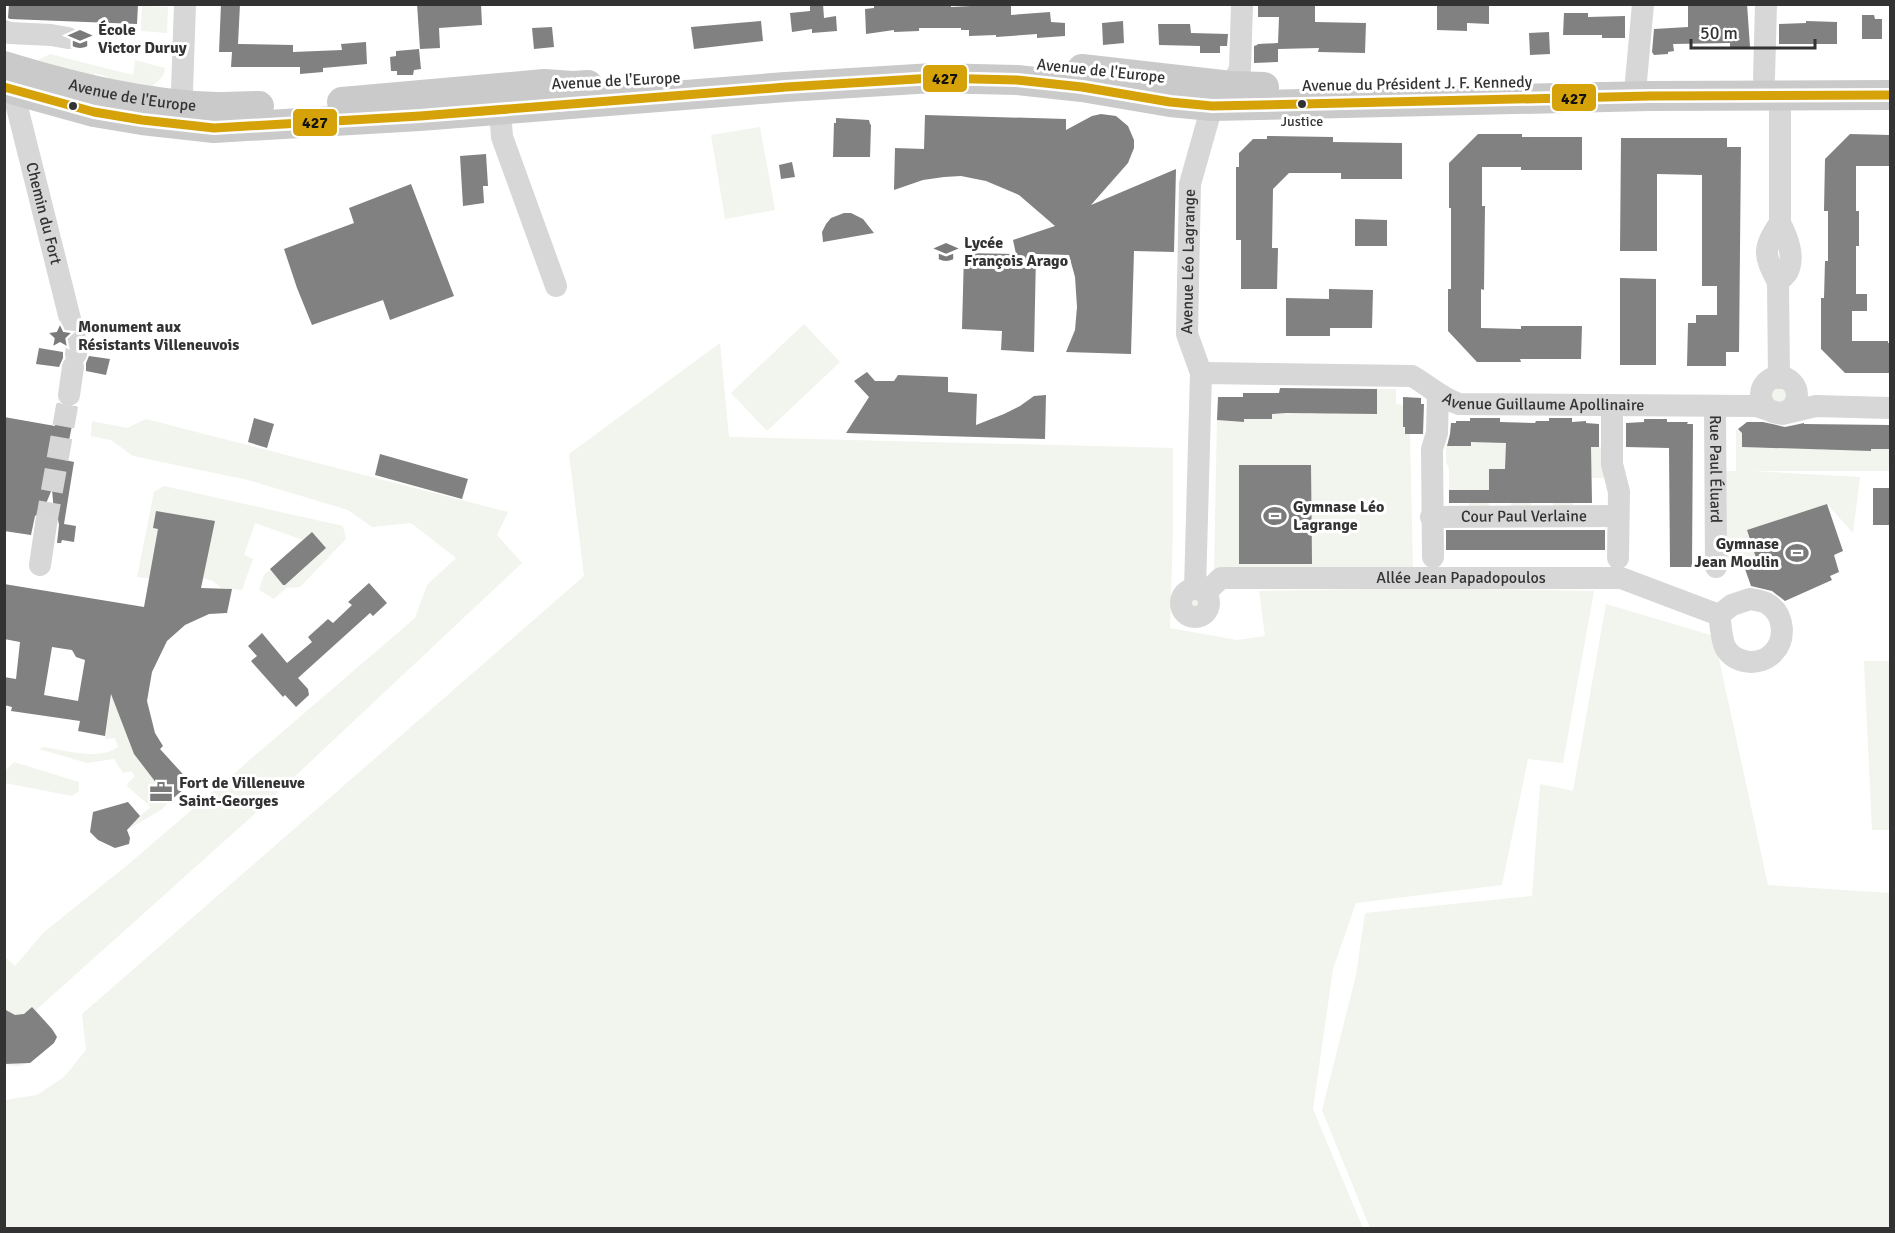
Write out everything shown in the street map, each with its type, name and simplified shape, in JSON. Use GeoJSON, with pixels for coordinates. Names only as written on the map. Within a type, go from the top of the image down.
{"type":"FeatureCollection","features":[{"type":"Feature","properties":{"kind":"main road","name":"Avenue de l'Europe"},"geometry":{"type":"LineString","coordinates":[[14,79],[94,112],[181,114],[214,128],[420,116],[499,99],[544,84],[573,86],[867,65],[1004,62],[1133,74],[1222,96]]}},
{"type":"Feature","properties":{"kind":"main road","name":"Avenue du Président J. F. Kennedy"},"geometry":{"type":"LineString","coordinates":[[1222,96],[1650,96],[1890,79]]}},
{"type":"Feature","properties":{"kind":"main road","name":"Avenue du Président J. F. Kennedy"},"geometry":{"type":"LineString","coordinates":[[1222,96],[1636,81],[1890,95]]}},
{"type":"Feature","properties":{"kind":"street"},"geometry":{"type":"LineString","coordinates":[[181,114],[186,4]]}},
{"type":"Feature","properties":{"kind":"street","name":"Avenue Léo Lagrange"},"geometry":{"type":"LineString","coordinates":[[1200,591],[1201,373],[1187,334],[1190,184],[1222,96],[1240,69],[1242,4]]}},
{"type":"Feature","properties":{"kind":"street"},"geometry":{"type":"LineString","coordinates":[[1636,81],[1643,4]]}},
{"type":"Feature","properties":{"kind":"street"},"geometry":{"type":"LineString","coordinates":[[1766,4],[1780,223],[1772,234],[1766,253],[1769,266],[1778,282],[1779,378]]}},
{"type":"Feature","properties":{"kind":"street"},"geometry":{"type":"LineString","coordinates":[[4,31],[68,38]]}},
{"type":"Feature","properties":{"kind":"street","name":"Chemin du Fort"},"geometry":{"type":"LineString","coordinates":[[14,79],[17,107],[77,347],[69,395]]}},
{"type":"Feature","properties":{"kind":"street"},"geometry":{"type":"LineString","coordinates":[[499,99],[502,137],[556,286]]}},
{"type":"Feature","properties":{"kind":"street","name":"Avenue Guillaume Apollinaire"},"geometry":{"type":"LineString","coordinates":[[1201,373],[1412,376],[1448,400],[1459,404],[1756,406],[1782,414],[1816,406],[1890,408]]}},
{"type":"Feature","properties":{"kind":"street"},"geometry":{"type":"LineString","coordinates":[[1779,378],[1790,381],[1796,393],[1793,406],[1781,413],[1768,409],[1761,398],[1765,384],[1779,378]]}},
{"type":"Feature","properties":{"kind":"street"},"geometry":{"type":"LineString","coordinates":[[1796,393],[1816,406]]}},
{"type":"Feature","properties":{"kind":"street"},"geometry":{"type":"LineString","coordinates":[[1433,557],[1432,449],[1437,433],[1438,394]]}},
{"type":"Feature","properties":{"kind":"street"},"geometry":{"type":"LineString","coordinates":[[1612,405],[1612,464],[1619,492],[1618,558]]}},
{"type":"Feature","properties":{"kind":"street","name":"Rue Paul Éluard"},"geometry":{"type":"LineString","coordinates":[[1715,406],[1716,567]]}},
{"type":"Feature","properties":{"kind":"street","name":"Cour Paul Verlaine"},"geometry":{"type":"LineString","coordinates":[[1431,517],[1618,516]]}},
{"type":"Feature","properties":{"kind":"street"},"geometry":{"type":"LineString","coordinates":[[40,565],[46,524]]}},
{"type":"Feature","properties":{"kind":"street","name":"Allée Jean Papadopoulos"},"geometry":{"type":"LineString","coordinates":[[1200,591],[1221,578],[1621,578],[1719,615]]}},
{"type":"Feature","properties":{"kind":"shaded area"},"geometry":{"type":"Polygon","coordinates":[[[142,6],[168,7],[167,33],[141,31],[142,6]]]}},
{"type":"Feature","properties":{"kind":"shaded area"},"geometry":{"type":"Polygon","coordinates":[[[50,54],[133,75],[135,60],[165,68],[165,71],[151,87],[108,79],[108,77],[95,73],[93,77],[38,60],[50,54]]]}},
{"type":"Feature","properties":{"kind":"shaded area"},"geometry":{"type":"Polygon","coordinates":[[[760,127],[775,210],[725,219],[711,135],[760,127]]]}},
{"type":"Feature","properties":{"kind":"shaded area"},"geometry":{"type":"Polygon","coordinates":[[[804,324],[840,362],[767,431],[731,393],[804,324]]]}},
{"type":"Feature","properties":{"kind":"shaded area"},"geometry":{"type":"Polygon","coordinates":[[[720,343],[729,437],[1173,448],[1170,628],[1237,640],[1265,636],[1259,591],[1423,588],[1594,591],[1563,763],[1528,759],[1502,885],[1356,903],[1333,969],[1313,1109],[1363,1228],[5,1228],[5,1100],[37,1095],[64,1077],[86,1050],[82,1014],[584,576],[569,454],[720,343]]]}},
{"type":"Feature","properties":{"kind":"shaded area"},"geometry":{"type":"Polygon","coordinates":[[[1775,386],[1783,386],[1788,391],[1786,402],[1775,404],[1770,399],[1770,391],[1775,386]]]}},
{"type":"Feature","properties":{"kind":"shaded area"},"geometry":{"type":"Polygon","coordinates":[[[1316,389],[1334,414],[1369,412],[1376,414],[1377,389],[1396,389],[1396,404],[1403,405],[1405,434],[1410,434],[1413,570],[1214,571],[1217,420],[1244,422],[1244,417],[1272,419],[1273,394],[1279,393],[1279,414],[1308,412],[1308,414],[1315,414],[1316,389]]]}},
{"type":"Feature","properties":{"kind":"shaded area"},"geometry":{"type":"Polygon","coordinates":[[[146,419],[508,512],[497,535],[522,563],[258,811],[36,1010],[57,1037],[35,1059],[24,1065],[12,1066],[5,1064],[4,956],[15,966],[43,933],[131,862],[415,618],[427,585],[456,558],[411,523],[372,527],[348,510],[248,480],[133,456],[111,440],[91,436],[92,421],[127,428],[146,419]]]}},
{"type":"Feature","properties":{"kind":"shaded area"},"geometry":{"type":"Polygon","coordinates":[[[1506,423],[1506,447],[1605,447],[1604,478],[1592,478],[1591,469],[1573,470],[1573,508],[1553,508],[1553,478],[1531,470],[1531,508],[1511,508],[1511,479],[1507,469],[1489,469],[1489,508],[1469,508],[1469,490],[1449,490],[1446,446],[1471,446],[1471,440],[1506,423]]]}},
{"type":"Feature","properties":{"kind":"shaded area"},"geometry":{"type":"Polygon","coordinates":[[[1821,425],[1821,450],[1829,448],[1871,451],[1871,449],[1890,449],[1890,471],[1752,471],[1860,477],[1853,533],[1827,504],[1748,530],[1758,564],[1745,569],[1725,568],[1724,471],[1736,471],[1736,431],[1738,429],[1742,433],[1742,447],[1767,448],[1821,425]]]}},
{"type":"Feature","properties":{"kind":"shaded area"},"geometry":{"type":"Polygon","coordinates":[[[164,486],[343,526],[346,539],[300,587],[286,588],[274,599],[259,590],[264,575],[303,540],[255,523],[244,555],[253,559],[242,590],[221,588],[213,581],[196,576],[150,579],[137,577],[154,492],[164,486]]]}},
{"type":"Feature","properties":{"kind":"shaded area"},"geometry":{"type":"Polygon","coordinates":[[[1187,596],[1204,600],[1201,610],[1192,613],[1187,610],[1185,600],[1187,596]]]}},
{"type":"Feature","properties":{"kind":"shaded area"},"geometry":{"type":"Polygon","coordinates":[[[1606,604],[1714,636],[1768,885],[1890,893],[1890,1228],[1370,1228],[1322,1110],[1356,975],[1365,913],[1532,896],[1540,784],[1573,791],[1606,604]]]}},
{"type":"Feature","properties":{"kind":"shaded area"},"geometry":{"type":"Polygon","coordinates":[[[133,608],[134,754],[170,801],[161,810],[111,839],[115,848],[98,840],[90,832],[93,812],[128,802],[140,816],[151,807],[127,786],[135,776],[131,771],[123,773],[114,759],[87,763],[39,749],[43,747],[92,754],[118,747],[115,738],[105,739],[117,660],[35,643],[133,608]]]}},
{"type":"Feature","properties":{"kind":"shaded area"},"geometry":{"type":"Polygon","coordinates":[[[1864,661],[1890,661],[1890,830],[1872,830],[1864,661]]]}},
{"type":"Feature","properties":{"kind":"shaded area"},"geometry":{"type":"Polygon","coordinates":[[[14,762],[79,782],[79,791],[72,796],[5,783],[5,768],[7,769],[14,762]]]}},
{"type":"Feature","properties":{"kind":"building"},"geometry":{"type":"Polygon","coordinates":[[[9,4],[138,4],[137,24],[10,19],[8,18],[9,4]]]}},
{"type":"Feature","properties":{"kind":"building"},"geometry":{"type":"Polygon","coordinates":[[[221,4],[240,4],[238,44],[293,45],[293,52],[342,50],[341,44],[366,42],[367,64],[323,68],[323,72],[300,74],[300,67],[231,67],[232,52],[219,52],[221,4]]]}},
{"type":"Feature","properties":{"kind":"building"},"geometry":{"type":"Polygon","coordinates":[[[417,4],[481,4],[482,25],[439,28],[440,48],[420,49],[417,4]]]}},
{"type":"Feature","properties":{"kind":"building"},"geometry":{"type":"Polygon","coordinates":[[[810,4],[823,4],[824,18],[836,16],[837,31],[812,33],[812,29],[792,32],[790,13],[810,11],[810,4]]]}},
{"type":"Feature","properties":{"kind":"building"},"geometry":{"type":"Polygon","coordinates":[[[1011,4],[1011,15],[1050,12],[1051,22],[1065,23],[1065,36],[1037,38],[1037,34],[969,36],[969,30],[961,30],[961,28],[919,28],[919,31],[894,32],[894,30],[866,34],[865,9],[874,8],[874,5],[951,5],[951,7],[1011,4]]]}},
{"type":"Feature","properties":{"kind":"building"},"geometry":{"type":"Polygon","coordinates":[[[1258,4],[1315,4],[1315,22],[1366,23],[1365,53],[1318,52],[1319,48],[1278,49],[1278,62],[1254,63],[1254,46],[1278,43],[1279,17],[1258,17],[1258,4]]]}},
{"type":"Feature","properties":{"kind":"building"},"geometry":{"type":"Polygon","coordinates":[[[1489,4],[1489,24],[1467,23],[1467,31],[1437,30],[1437,5],[1489,4]]]}},
{"type":"Feature","properties":{"kind":"building"},"geometry":{"type":"Polygon","coordinates":[[[1688,4],[1747,4],[1750,47],[1730,48],[1730,43],[1673,44],[1674,51],[1654,55],[1652,52],[1654,29],[1688,27],[1688,4]]]}},
{"type":"Feature","properties":{"kind":"building"},"geometry":{"type":"Polygon","coordinates":[[[1564,13],[1588,13],[1588,17],[1625,16],[1625,38],[1602,38],[1602,35],[1563,35],[1564,13]]]}},
{"type":"Feature","properties":{"kind":"building"},"geometry":{"type":"Polygon","coordinates":[[[1862,15],[1874,15],[1875,19],[1882,19],[1882,39],[1862,39],[1862,15]]]}},
{"type":"Feature","properties":{"kind":"building"},"geometry":{"type":"Polygon","coordinates":[[[761,21],[763,41],[694,49],[691,27],[761,21]]]}},
{"type":"Feature","properties":{"kind":"building"},"geometry":{"type":"Polygon","coordinates":[[[1123,21],[1124,43],[1103,45],[1102,23],[1123,21]]]}},
{"type":"Feature","properties":{"kind":"building"},"geometry":{"type":"Polygon","coordinates":[[[1806,21],[1837,22],[1837,44],[1779,44],[1779,24],[1806,23],[1806,21]]]}},
{"type":"Feature","properties":{"kind":"building"},"geometry":{"type":"Polygon","coordinates":[[[1158,24],[1190,24],[1191,33],[1228,34],[1227,46],[1220,46],[1220,53],[1200,53],[1200,46],[1159,45],[1158,24]]]}},
{"type":"Feature","properties":{"kind":"building"},"geometry":{"type":"Polygon","coordinates":[[[552,27],[554,47],[534,49],[532,28],[552,27]]]}},
{"type":"Feature","properties":{"kind":"building"},"geometry":{"type":"Polygon","coordinates":[[[1549,32],[1550,54],[1530,55],[1529,33],[1549,32]]]}},
{"type":"Feature","properties":{"kind":"building"},"geometry":{"type":"Polygon","coordinates":[[[419,49],[421,69],[414,70],[413,75],[397,75],[397,71],[391,71],[390,57],[396,56],[396,51],[419,49]]]}},
{"type":"Feature","properties":{"kind":"building"},"geometry":{"type":"Polygon","coordinates":[[[1101,114],[1116,116],[1128,126],[1134,140],[1134,148],[1128,163],[1091,205],[1176,169],[1174,252],[1134,251],[1131,354],[1066,352],[1075,330],[1077,307],[1075,277],[1069,255],[1036,254],[1034,352],[1001,350],[1002,331],[962,329],[964,253],[1016,254],[1013,240],[1055,226],[1019,195],[986,181],[961,176],[944,177],[923,180],[894,190],[895,148],[924,149],[925,115],[1066,119],[1066,130],[1092,116],[1101,114]]]}},
{"type":"Feature","properties":{"kind":"building"},"geometry":{"type":"Polygon","coordinates":[[[836,118],[869,120],[871,125],[870,157],[833,157],[836,118]]]}},
{"type":"Feature","properties":{"kind":"building"},"geometry":{"type":"Polygon","coordinates":[[[1478,134],[1582,137],[1582,170],[1521,170],[1521,167],[1482,167],[1482,206],[1485,206],[1484,290],[1481,289],[1481,328],[1582,326],[1581,359],[1477,362],[1448,331],[1448,289],[1451,289],[1449,163],[1478,134]]]}},
{"type":"Feature","properties":{"kind":"building"},"geometry":{"type":"Polygon","coordinates":[[[1850,134],[1890,135],[1890,166],[1856,166],[1859,246],[1856,246],[1856,294],[1867,294],[1867,311],[1852,311],[1852,341],[1888,341],[1890,343],[1890,373],[1845,373],[1821,349],[1821,298],[1824,298],[1825,261],[1828,261],[1828,211],[1824,211],[1825,159],[1850,134]]]}},
{"type":"Feature","properties":{"kind":"building"},"geometry":{"type":"Polygon","coordinates":[[[1267,136],[1333,137],[1333,142],[1402,143],[1402,179],[1341,179],[1341,173],[1289,173],[1273,189],[1272,248],[1278,248],[1277,289],[1241,289],[1241,240],[1236,240],[1236,167],[1239,167],[1239,153],[1253,139],[1267,139],[1267,136]]]}},
{"type":"Feature","properties":{"kind":"building"},"geometry":{"type":"Polygon","coordinates":[[[1621,138],[1727,138],[1727,147],[1741,147],[1739,352],[1726,352],[1726,366],[1687,366],[1688,323],[1696,323],[1696,315],[1717,315],[1717,286],[1702,286],[1702,175],[1657,174],[1657,251],[1620,251],[1621,138]]]}},
{"type":"Feature","properties":{"kind":"building"},"geometry":{"type":"Polygon","coordinates":[[[486,154],[488,186],[483,186],[484,203],[463,206],[460,156],[486,154]]]}},
{"type":"Feature","properties":{"kind":"building"},"geometry":{"type":"Polygon","coordinates":[[[792,162],[795,177],[781,179],[779,165],[792,162]]]}},
{"type":"Feature","properties":{"kind":"building"},"geometry":{"type":"Polygon","coordinates":[[[411,184],[454,296],[390,320],[383,300],[312,325],[284,249],[354,223],[349,208],[411,184]]]}},
{"type":"Feature","properties":{"kind":"building"},"geometry":{"type":"Polygon","coordinates":[[[851,213],[863,219],[874,233],[823,242],[822,232],[826,224],[831,218],[851,213]]]}},
{"type":"Feature","properties":{"kind":"building"},"geometry":{"type":"Polygon","coordinates":[[[1355,219],[1387,220],[1387,246],[1355,246],[1355,219]]]}},
{"type":"Feature","properties":{"kind":"building"},"geometry":{"type":"Polygon","coordinates":[[[1620,278],[1656,279],[1656,365],[1620,365],[1620,278]]]}},
{"type":"Feature","properties":{"kind":"building"},"geometry":{"type":"Polygon","coordinates":[[[1329,289],[1373,290],[1372,328],[1330,328],[1330,336],[1286,336],[1286,298],[1329,299],[1329,289]]]}},
{"type":"Feature","properties":{"kind":"building"},"geometry":{"type":"Polygon","coordinates":[[[39,348],[63,352],[59,367],[36,364],[39,348]]]}},
{"type":"Feature","properties":{"kind":"building"},"geometry":{"type":"Polygon","coordinates":[[[89,356],[110,359],[106,375],[86,371],[89,356]]]}},
{"type":"Feature","properties":{"kind":"building"},"geometry":{"type":"Polygon","coordinates":[[[867,372],[875,381],[894,381],[898,375],[948,377],[948,392],[977,394],[976,425],[1020,406],[1034,396],[1046,395],[1045,439],[846,433],[869,397],[854,381],[867,372]]]}},
{"type":"Feature","properties":{"kind":"building"},"geometry":{"type":"Polygon","coordinates":[[[1280,388],[1377,389],[1377,414],[1287,413],[1272,414],[1272,419],[1244,419],[1244,422],[1217,420],[1218,397],[1243,397],[1243,393],[1279,393],[1280,388]]]}},
{"type":"Feature","properties":{"kind":"building"},"geometry":{"type":"Polygon","coordinates":[[[1403,397],[1421,398],[1421,404],[1424,404],[1423,434],[1405,434],[1403,397]]]}},
{"type":"Feature","properties":{"kind":"building"},"geometry":{"type":"Polygon","coordinates":[[[59,403],[67,408],[76,406],[65,460],[74,462],[64,524],[76,526],[74,542],[62,540],[61,543],[57,543],[59,525],[54,513],[52,489],[43,511],[35,516],[31,535],[4,531],[4,417],[55,426],[59,403]]]}},
{"type":"Feature","properties":{"kind":"building"},"geometry":{"type":"Polygon","coordinates":[[[254,418],[274,424],[267,448],[248,442],[254,418]]]}},
{"type":"Feature","properties":{"kind":"building"},"geometry":{"type":"Polygon","coordinates":[[[1470,418],[1500,418],[1500,422],[1535,423],[1536,421],[1549,421],[1549,418],[1572,418],[1572,422],[1586,421],[1586,423],[1599,424],[1599,447],[1591,447],[1592,503],[1449,503],[1449,490],[1489,490],[1489,469],[1505,469],[1506,443],[1471,442],[1471,446],[1447,446],[1451,423],[1470,421],[1470,418]]]}},
{"type":"Feature","properties":{"kind":"building"},"geometry":{"type":"Polygon","coordinates":[[[1644,419],[1667,419],[1667,422],[1693,424],[1692,567],[1670,567],[1669,448],[1626,447],[1626,423],[1644,422],[1644,419]]]}},
{"type":"Feature","properties":{"kind":"building"},"geometry":{"type":"Polygon","coordinates":[[[1747,422],[1763,422],[1785,427],[1804,423],[1890,425],[1890,449],[1871,449],[1871,451],[1742,447],[1742,433],[1738,429],[1747,422]]]}},
{"type":"Feature","properties":{"kind":"building"},"geometry":{"type":"Polygon","coordinates":[[[380,454],[468,479],[462,499],[375,475],[380,454]]]}},
{"type":"Feature","properties":{"kind":"building","name":"Gymnase Léo Lagrange"},"geometry":{"type":"Polygon","coordinates":[[[1239,465],[1311,465],[1312,564],[1239,564],[1239,465]]]}},
{"type":"Feature","properties":{"kind":"building"},"geometry":{"type":"Polygon","coordinates":[[[1873,488],[1890,488],[1890,525],[1873,525],[1873,488]]]}},
{"type":"Feature","properties":{"kind":"building","name":"Gymnase Jean Moulin"},"geometry":{"type":"Polygon","coordinates":[[[1827,504],[1843,551],[1834,555],[1839,572],[1830,576],[1832,580],[1785,601],[1772,591],[1751,586],[1745,569],[1758,564],[1747,530],[1827,504]]]}},
{"type":"Feature","properties":{"kind":"building"},"geometry":{"type":"Polygon","coordinates":[[[156,511],[215,521],[201,588],[232,589],[227,613],[209,614],[185,625],[167,641],[152,672],[147,701],[155,733],[163,746],[160,749],[191,783],[170,801],[134,754],[111,694],[105,736],[78,731],[80,721],[11,711],[12,707],[4,705],[4,677],[16,679],[20,642],[4,639],[4,584],[144,607],[158,529],[153,528],[156,511]],[[52,647],[44,695],[78,701],[85,660],[76,657],[72,650],[52,647]]]}},
{"type":"Feature","properties":{"kind":"building"},"geometry":{"type":"Polygon","coordinates":[[[1446,530],[1605,530],[1605,550],[1446,550],[1446,530]]]}},
{"type":"Feature","properties":{"kind":"building"},"geometry":{"type":"Polygon","coordinates":[[[312,532],[326,548],[283,585],[270,569],[312,532]]]}},
{"type":"Feature","properties":{"kind":"building"},"geometry":{"type":"Polygon","coordinates":[[[369,583],[387,603],[373,616],[370,613],[298,678],[308,689],[309,695],[296,707],[285,695],[283,697],[251,661],[257,656],[248,646],[262,633],[287,663],[312,642],[308,637],[328,619],[333,623],[352,605],[348,602],[369,583]]]}},
{"type":"Feature","properties":{"kind":"building"},"geometry":{"type":"Polygon","coordinates":[[[128,802],[140,816],[127,830],[130,838],[129,844],[115,848],[98,840],[90,832],[93,812],[128,802]]]}},
{"type":"Feature","properties":{"kind":"building"},"geometry":{"type":"Polygon","coordinates":[[[32,1007],[57,1037],[54,1043],[30,1063],[4,1064],[4,1009],[15,1015],[24,1014],[32,1007]]]}},
{"type":"Feature","properties":{"kind":"tunnel"},"geometry":{"type":"LineString","coordinates":[[46,524],[69,395]]}},
{"type":"Feature","properties":{"kind":"transit line","name":"427"},"geometry":{"type":"LineString","coordinates":[[4,87],[94,112],[214,128],[420,116],[786,87],[933,78],[1017,80],[1212,106],[1650,96],[1890,95]]}},
{"type":"Feature","properties":{"kind":"place","name":"École Victor Duruy"},"geometry":{"type":"Point","coordinates":[80,39]}},
{"type":"Feature","properties":{"kind":"place","name":"Justice"},"geometry":{"type":"Point","coordinates":[1302,104]}},
{"type":"Feature","properties":{"kind":"place","name":"Lycée François Arago"},"geometry":{"type":"Point","coordinates":[946,252]}},
{"type":"Feature","properties":{"kind":"place","name":"Monument aux Résistants Villeneuvois"},"geometry":{"type":"Point","coordinates":[60,336]}},
{"type":"Feature","properties":{"kind":"place","name":"Gymnase Léo Lagrange"},"geometry":{"type":"Point","coordinates":[1275,516]}},
{"type":"Feature","properties":{"kind":"place","name":"Gymnase Jean Moulin"},"geometry":{"type":"Point","coordinates":[1797,553]}},
{"type":"Feature","properties":{"kind":"place","name":"Fort de Villeneuve Saint-Georges"},"geometry":{"type":"Point","coordinates":[161,792]}}]}
